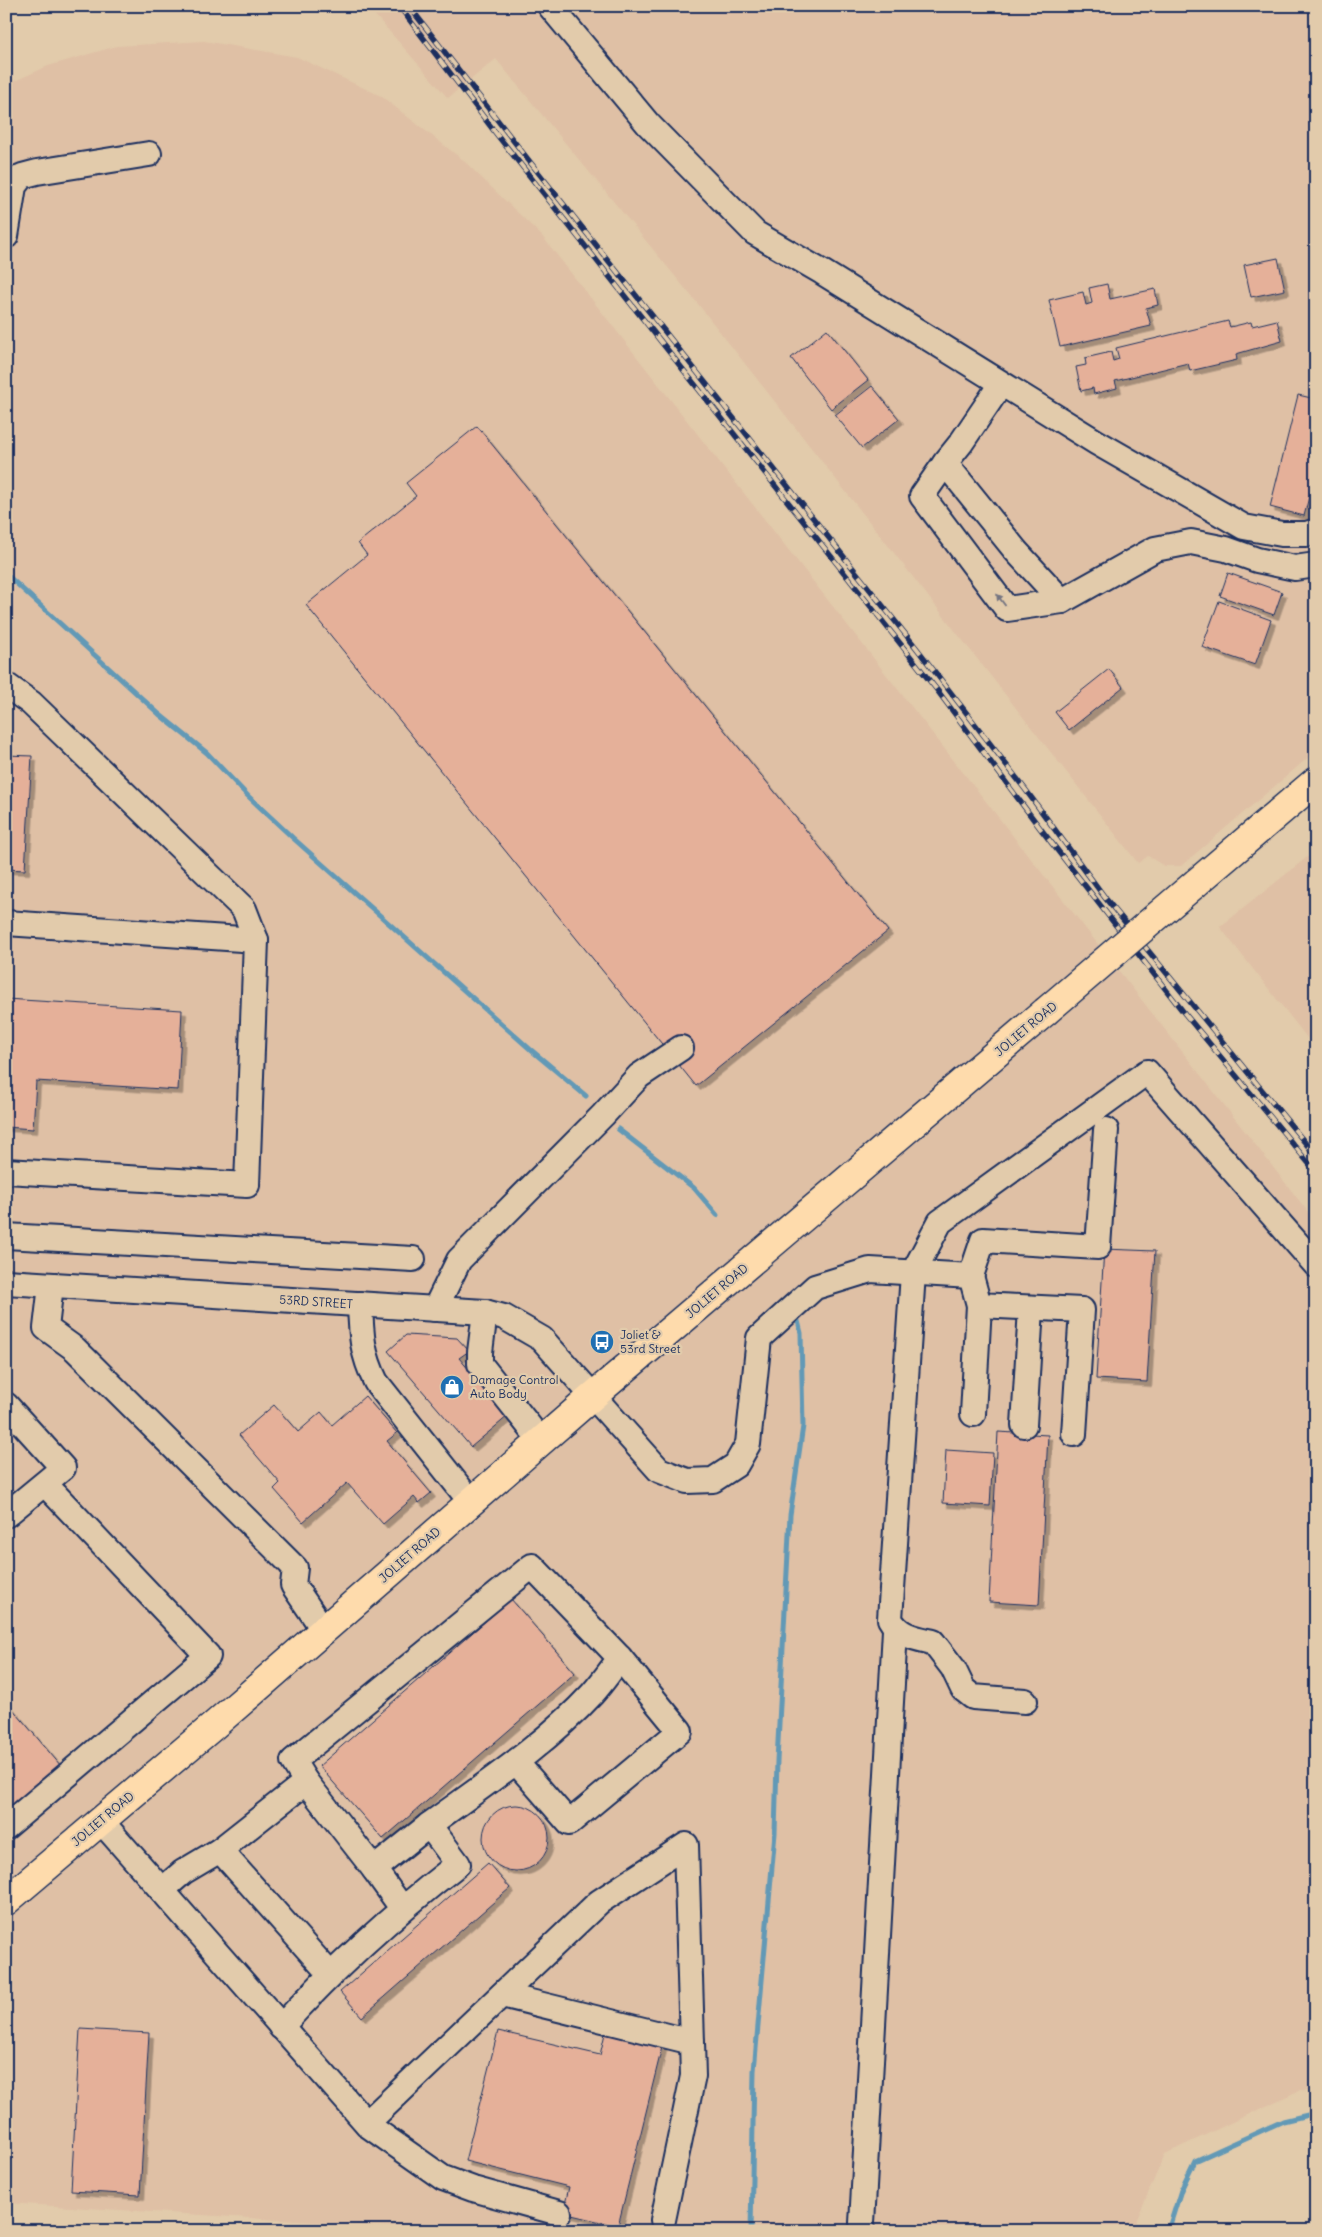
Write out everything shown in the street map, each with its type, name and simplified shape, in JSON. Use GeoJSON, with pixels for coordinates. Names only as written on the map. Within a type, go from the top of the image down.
{"type":"FeatureCollection","features":[{"type":"Feature","properties":{"kind":"main road","name":"JOLIET ROAD"},"geometry":{"type":"LineString","coordinates":[[6,1901],[211,1728],[593,1396],[1316,781]]}},
{"type":"Feature","properties":{"kind":"street"},"geometry":{"type":"LineString","coordinates":[[550,6],[648,124],[755,233],[822,272],[1096,442],[1244,527],[1282,534],[1308,534],[1316,531]]}},
{"type":"Feature","properties":{"kind":"street"},"geometry":{"type":"LineString","coordinates":[[6,236],[14,186],[22,176],[149,154]]}},
{"type":"Feature","properties":{"kind":"street"},"geometry":{"type":"LineString","coordinates":[[1001,384],[922,496],[1007,609],[1062,601],[1155,548],[1191,542],[1226,549],[1257,560],[1295,568],[1316,565]]}},
{"type":"Feature","properties":{"kind":"street"},"geometry":{"type":"LineString","coordinates":[[945,463],[1016,551],[1062,601]]}},
{"type":"Feature","properties":{"kind":"street"},"geometry":{"type":"LineString","coordinates":[[6,685],[31,703],[244,909],[256,940],[248,1185],[6,1170]]}},
{"type":"Feature","properties":{"kind":"street"},"geometry":{"type":"LineString","coordinates":[[6,923],[256,940]]}},
{"type":"Feature","properties":{"kind":"street"},"geometry":{"type":"LineString","coordinates":[[435,1309],[459,1260],[603,1115],[639,1076],[681,1048]]}},
{"type":"Feature","properties":{"kind":"street"},"geometry":{"type":"LineString","coordinates":[[862,2223],[895,1630],[890,1619],[913,1273],[940,1222],[1147,1072],[1316,1265]]}},
{"type":"Feature","properties":{"kind":"street"},"geometry":{"type":"LineString","coordinates":[[973,1414],[979,1305],[971,1276],[983,1240],[1098,1247],[1106,1130]]}},
{"type":"Feature","properties":{"kind":"street"},"geometry":{"type":"LineString","coordinates":[[6,1236],[413,1259]]}},
{"type":"Feature","properties":{"kind":"street","name":"53RD STREET"},"geometry":{"type":"LineString","coordinates":[[6,1282],[485,1312],[504,1317],[542,1339],[660,1470],[687,1481],[712,1480],[736,1465],[748,1444],[760,1338],[816,1287],[870,1270],[971,1276]]}},
{"type":"Feature","properties":{"kind":"street"},"geometry":{"type":"LineString","coordinates":[[51,1285],[46,1328],[74,1349],[294,1568],[293,1585],[322,1630]]}},
{"type":"Feature","properties":{"kind":"street"},"geometry":{"type":"LineString","coordinates":[[360,1304],[362,1345],[367,1363],[376,1382],[471,1502]]}},
{"type":"Feature","properties":{"kind":"street"},"geometry":{"type":"LineString","coordinates":[[979,1305],[1082,1310],[1074,1434]]}},
{"type":"Feature","properties":{"kind":"street"},"geometry":{"type":"LineString","coordinates":[[1024,1425],[1031,1308]]}},
{"type":"Feature","properties":{"kind":"street"},"geometry":{"type":"LineString","coordinates":[[485,1312],[480,1364],[541,1441]]}},
{"type":"Feature","properties":{"kind":"street"},"geometry":{"type":"LineString","coordinates":[[6,1405],[63,1468],[6,1515]]}},
{"type":"Feature","properties":{"kind":"street"},"geometry":{"type":"LineString","coordinates":[[6,1827],[208,1656],[45,1484]]}},
{"type":"Feature","properties":{"kind":"street"},"geometry":{"type":"LineString","coordinates":[[402,1908],[306,1782],[293,1761],[532,1566],[620,1658],[680,1731],[569,1823],[516,1762]]}},
{"type":"Feature","properties":{"kind":"street"},"geometry":{"type":"LineString","coordinates":[[895,1630],[915,1638],[933,1642],[953,1668],[963,1689],[973,1697],[1025,1701]]}},
{"type":"Feature","properties":{"kind":"street"},"geometry":{"type":"LineString","coordinates":[[374,1869],[429,1825],[516,1762],[558,1727],[592,1694],[620,1658]]}},
{"type":"Feature","properties":{"kind":"street"},"geometry":{"type":"LineString","coordinates":[[162,1890],[183,1872],[220,1850],[306,1782]]}},
{"type":"Feature","properties":{"kind":"street"},"geometry":{"type":"LineString","coordinates":[[101,1821],[367,2124],[443,2178],[473,2190],[560,2213]]}},
{"type":"Feature","properties":{"kind":"street"},"geometry":{"type":"LineString","coordinates":[[281,2027],[330,1974],[402,1908],[458,1864],[429,1825]]}},
{"type":"Feature","properties":{"kind":"street"},"geometry":{"type":"LineString","coordinates":[[367,2124],[599,1902],[686,1845],[693,2076],[663,2220]]}},
{"type":"Feature","properties":{"kind":"street"},"geometry":{"type":"LineString","coordinates":[[220,1850],[330,1974]]}},
{"type":"Feature","properties":{"kind":"street"},"geometry":{"type":"LineString","coordinates":[[502,1995],[692,2042]]}},
{"type":"Feature","properties":{"kind":"shaded area"},"geometry":{"type":"Polygon","coordinates":[[[367,6],[1316,6],[1316,751],[1181,866],[1164,866],[1148,856],[1138,863],[698,304],[496,59],[448,98],[367,6]]]}},
{"type":"Feature","properties":{"kind":"shaded area"},"geometry":{"type":"Polygon","coordinates":[[[204,41],[297,57],[381,96],[463,160],[542,236],[1316,1222],[1316,2091],[1300,2090],[1165,2154],[1132,2231],[458,2231],[6,2203],[6,85],[48,66],[117,46],[204,41]]]}},
{"type":"Feature","properties":{"kind":"shaded area"},"geometry":{"type":"Polygon","coordinates":[[[1316,850],[1316,1049],[1220,927],[1316,850]]]}},
{"type":"Feature","properties":{"kind":"building"},"geometry":{"type":"Polygon","coordinates":[[[1278,258],[1285,290],[1251,297],[1244,265],[1278,258]]]}},
{"type":"Feature","properties":{"kind":"building"},"geometry":{"type":"Polygon","coordinates":[[[1107,284],[1110,299],[1155,289],[1158,305],[1146,308],[1151,326],[1060,347],[1049,300],[1083,292],[1086,305],[1092,303],[1089,288],[1107,284]]]}},
{"type":"Feature","properties":{"kind":"building"},"geometry":{"type":"Polygon","coordinates":[[[1277,320],[1282,341],[1236,354],[1237,360],[1190,371],[1188,363],[1115,381],[1117,388],[1094,394],[1093,388],[1081,391],[1076,367],[1086,365],[1085,358],[1111,352],[1113,361],[1119,359],[1116,348],[1228,321],[1230,327],[1251,322],[1252,326],[1277,320]]]}},
{"type":"Feature","properties":{"kind":"building"},"geometry":{"type":"Polygon","coordinates":[[[827,329],[868,380],[831,409],[791,358],[827,329]]]}},
{"type":"Feature","properties":{"kind":"building"},"geometry":{"type":"Polygon","coordinates":[[[872,386],[899,419],[862,448],[835,415],[872,386]]]}},
{"type":"Feature","properties":{"kind":"building"},"geometry":{"type":"Polygon","coordinates":[[[1298,395],[1316,399],[1316,470],[1304,516],[1270,507],[1298,395]]]}},
{"type":"Feature","properties":{"kind":"building"},"geometry":{"type":"Polygon","coordinates":[[[477,426],[888,931],[696,1086],[306,605],[367,555],[358,543],[416,496],[406,483],[477,426]]]}},
{"type":"Feature","properties":{"kind":"building"},"geometry":{"type":"Polygon","coordinates":[[[1228,573],[1282,592],[1274,615],[1220,596],[1228,573]]]}},
{"type":"Feature","properties":{"kind":"building"},"geometry":{"type":"Polygon","coordinates":[[[1219,601],[1271,620],[1255,665],[1202,647],[1219,601]]]}},
{"type":"Feature","properties":{"kind":"building"},"geometry":{"type":"Polygon","coordinates":[[[1109,669],[1123,687],[1069,730],[1055,712],[1109,669]]]}},
{"type":"Feature","properties":{"kind":"building"},"geometry":{"type":"Polygon","coordinates":[[[6,755],[32,756],[25,870],[6,869],[6,755]]]}},
{"type":"Feature","properties":{"kind":"building"},"geometry":{"type":"Polygon","coordinates":[[[6,999],[182,1010],[178,1090],[36,1081],[33,1129],[6,1127],[6,999]]]}},
{"type":"Feature","properties":{"kind":"building"},"geometry":{"type":"Polygon","coordinates":[[[1104,1249],[1155,1251],[1147,1382],[1096,1379],[1104,1249]]]}},
{"type":"Feature","properties":{"kind":"building","name":"Damage Control Auto Body"},"geometry":{"type":"Polygon","coordinates":[[[406,1335],[457,1338],[469,1351],[459,1358],[508,1416],[471,1447],[388,1351],[406,1335]]]}},
{"type":"Feature","properties":{"kind":"building"},"geometry":{"type":"Polygon","coordinates":[[[365,1396],[397,1433],[387,1441],[431,1493],[419,1503],[414,1497],[383,1524],[347,1483],[303,1522],[274,1489],[280,1483],[239,1435],[274,1405],[298,1432],[321,1412],[332,1425],[365,1396]]]}},
{"type":"Feature","properties":{"kind":"building"},"geometry":{"type":"Polygon","coordinates":[[[998,1432],[1048,1435],[1039,1605],[989,1602],[998,1432]]]}},
{"type":"Feature","properties":{"kind":"building"},"geometry":{"type":"Polygon","coordinates":[[[946,1450],[993,1453],[990,1506],[943,1503],[946,1450]]]}},
{"type":"Feature","properties":{"kind":"building"},"geometry":{"type":"Polygon","coordinates":[[[511,1599],[575,1673],[383,1839],[319,1766],[511,1599]]]}},
{"type":"Feature","properties":{"kind":"building"},"geometry":{"type":"Polygon","coordinates":[[[6,1701],[61,1766],[8,1811],[6,1809],[6,1701]]]}},
{"type":"Feature","properties":{"kind":"building"},"geometry":{"type":"Polygon","coordinates":[[[509,1805],[523,1805],[535,1810],[544,1819],[549,1831],[547,1851],[540,1862],[523,1871],[509,1871],[497,1866],[488,1857],[483,1845],[483,1831],[488,1819],[497,1810],[509,1805]]]}},
{"type":"Feature","properties":{"kind":"building"},"geometry":{"type":"Polygon","coordinates":[[[488,1863],[510,1888],[362,2017],[340,1992],[488,1863]]]}},
{"type":"Feature","properties":{"kind":"building"},"geometry":{"type":"Polygon","coordinates":[[[80,2029],[149,2033],[140,2195],[71,2191],[80,2029]]]}},
{"type":"Feature","properties":{"kind":"building"},"geometry":{"type":"Polygon","coordinates":[[[606,2029],[663,2043],[618,2226],[563,2213],[569,2187],[465,2161],[498,2031],[600,2055],[606,2029]]]}},
{"type":"Feature","properties":{"kind":"waterway"},"geometry":{"type":"LineString","coordinates":[[6,574],[159,714],[207,753],[248,796],[293,838],[531,1050],[586,1096]]}},
{"type":"Feature","properties":{"kind":"waterway"},"geometry":{"type":"LineString","coordinates":[[618,1129],[694,1188],[717,1215]]}},
{"type":"Feature","properties":{"kind":"waterway"},"geometry":{"type":"LineString","coordinates":[[751,2231],[754,2071],[775,1833],[790,1515],[803,1426],[801,1333],[797,1317]]}},
{"type":"Feature","properties":{"kind":"waterway"},"geometry":{"type":"LineString","coordinates":[[1168,2231],[1181,2190],[1195,2161],[1283,2121],[1316,2113]]}},
{"type":"Feature","properties":{"kind":"railway"},"geometry":{"type":"LineString","coordinates":[[399,6],[498,136],[937,690],[1040,828],[1185,1014],[1316,1172]]}},
{"type":"Feature","properties":{"kind":"railway"},"geometry":{"type":"LineString","coordinates":[[409,6],[530,162],[918,650],[1025,789],[1106,899],[1316,1156]]}},
{"type":"Feature","properties":{"kind":"place","name":"Joliet & 53rd Street"},"geometry":{"type":"Point","coordinates":[602,1342]}},
{"type":"Feature","properties":{"kind":"place","name":"Damage Control Auto Body"},"geometry":{"type":"Point","coordinates":[452,1387]}}]}
